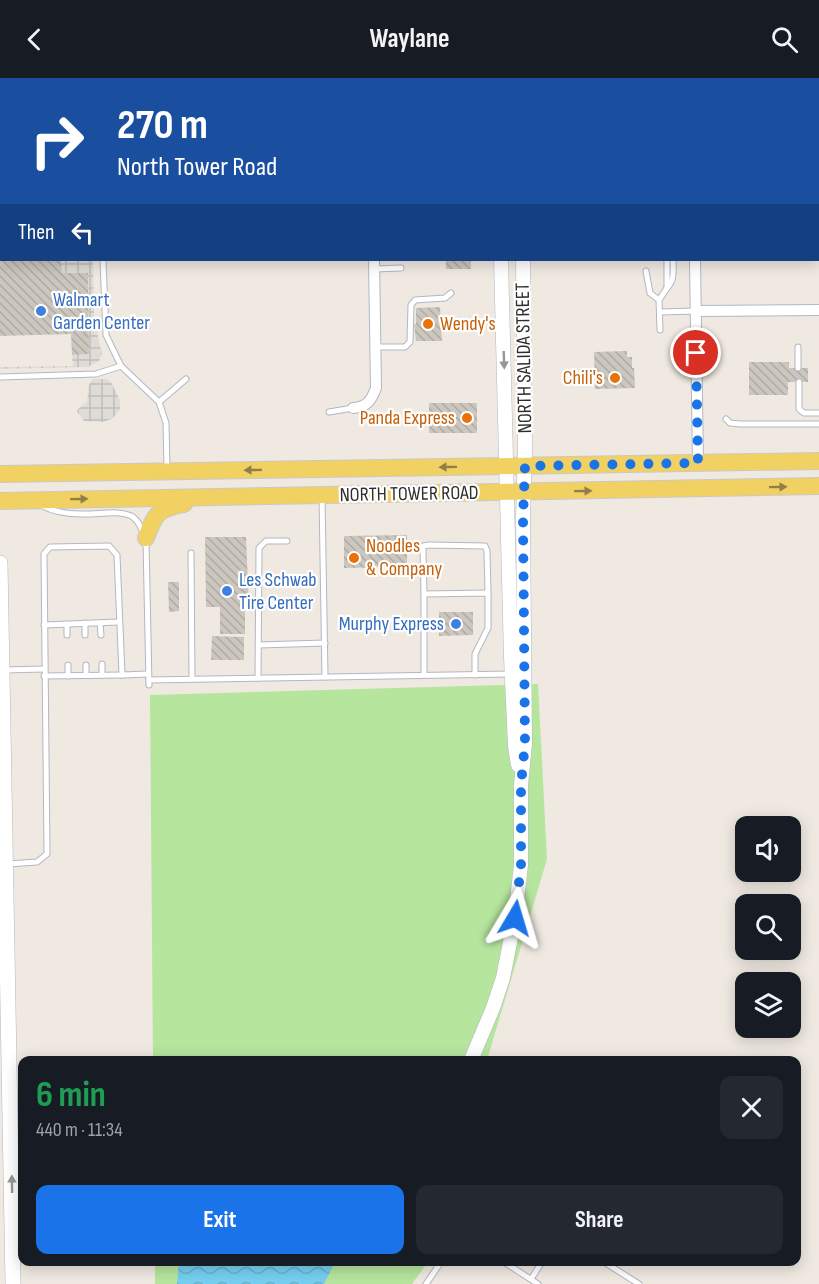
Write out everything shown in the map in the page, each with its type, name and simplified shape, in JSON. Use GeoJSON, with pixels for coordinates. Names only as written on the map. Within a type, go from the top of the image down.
{"type":"FeatureCollection","features":[{"type":"Feature","properties":{"kind":"main road","name":"NORTH TOWER ROAD"},"geometry":{"type":"LineString","coordinates":[[0,474],[819,461]]}},
{"type":"Feature","properties":{"kind":"main road","name":"NORTH TOWER ROAD"},"geometry":{"type":"LineString","coordinates":[[0,501],[819,486]]}},
{"type":"Feature","properties":{"kind":"main road"},"geometry":{"type":"LineString","coordinates":[[146,538],[154,517],[161,510],[171,506],[229,497]]}},
{"type":"Feature","properties":{"kind":"main road"},"geometry":{"type":"LineString","coordinates":[[0,563],[3,864],[14,1284]]}},
{"type":"Feature","properties":{"kind":"street","name":"NORTH SALIDA STREET"},"geometry":{"type":"LineString","coordinates":[[501,261],[507,492],[518,674]]}},
{"type":"Feature","properties":{"kind":"street","name":"NORTH SALIDA STREET"},"geometry":{"type":"LineString","coordinates":[[518,674],[525,492],[523,261]]}},
{"type":"Feature","properties":{"kind":"street"},"geometry":{"type":"LineString","coordinates":[[695,261],[698,463]]}},
{"type":"Feature","properties":{"kind":"street"},"geometry":{"type":"LineString","coordinates":[[353,408],[368,404],[376,388],[374,264]]}},
{"type":"Feature","properties":{"kind":"street"},"geometry":{"type":"LineString","coordinates":[[696,311],[819,310]]}},
{"type":"Feature","properties":{"kind":"street"},"geometry":{"type":"LineString","coordinates":[[473,1056],[493,1008],[510,945],[521,865],[521,785],[525,743],[518,674]]}},
{"type":"Feature","properties":{"kind":"lane"},"geometry":{"type":"LineString","coordinates":[[103,261],[106,335],[121,366],[159,402],[166,423],[167,471]]}},
{"type":"Feature","properties":{"kind":"lane"},"geometry":{"type":"LineString","coordinates":[[667,261],[667,288]]}},
{"type":"Feature","properties":{"kind":"lane"},"geometry":{"type":"LineString","coordinates":[[660,330],[659,300],[672,284],[673,261]]}},
{"type":"Feature","properties":{"kind":"lane"},"geometry":{"type":"LineString","coordinates":[[374,264],[401,268]]}},
{"type":"Feature","properties":{"kind":"lane"},"geometry":{"type":"LineString","coordinates":[[646,271],[650,293],[659,300]]}},
{"type":"Feature","properties":{"kind":"lane"},"geometry":{"type":"LineString","coordinates":[[376,347],[405,346],[410,342],[411,305],[415,300],[443,299],[451,293]]}},
{"type":"Feature","properties":{"kind":"lane"},"geometry":{"type":"LineString","coordinates":[[660,312],[696,311]]}},
{"type":"Feature","properties":{"kind":"lane"},"geometry":{"type":"LineString","coordinates":[[798,347],[798,368]]}},
{"type":"Feature","properties":{"kind":"lane"},"geometry":{"type":"LineString","coordinates":[[0,377],[96,374],[121,366]]}},
{"type":"Feature","properties":{"kind":"lane"},"geometry":{"type":"LineString","coordinates":[[159,402],[186,379]]}},
{"type":"Feature","properties":{"kind":"lane"},"geometry":{"type":"LineString","coordinates":[[799,382],[799,409],[804,413],[819,413]]}},
{"type":"Feature","properties":{"kind":"lane"},"geometry":{"type":"LineString","coordinates":[[329,412],[353,408]]}},
{"type":"Feature","properties":{"kind":"lane"},"geometry":{"type":"LineString","coordinates":[[726,419],[730,423],[740,424],[819,424]]}},
{"type":"Feature","properties":{"kind":"lane"},"geometry":{"type":"LineString","coordinates":[[322,495],[325,677]]}},
{"type":"Feature","properties":{"kind":"lane"},"geometry":{"type":"LineString","coordinates":[[31,500],[52,511],[123,514],[132,516],[137,521],[146,538],[149,680]]}},
{"type":"Feature","properties":{"kind":"lane"},"geometry":{"type":"LineString","coordinates":[[258,678],[259,548],[266,542],[287,541]]}},
{"type":"Feature","properties":{"kind":"lane"},"geometry":{"type":"LineString","coordinates":[[424,675],[423,546],[439,545],[485,546],[487,551],[488,628],[475,654],[475,675]]}},
{"type":"Feature","properties":{"kind":"lane"},"geometry":{"type":"LineString","coordinates":[[3,864],[37,862],[47,854],[44,554],[50,547],[109,546],[117,555],[122,675]]}},
{"type":"Feature","properties":{"kind":"lane"},"geometry":{"type":"LineString","coordinates":[[191,553],[192,679]]}},
{"type":"Feature","properties":{"kind":"lane"},"geometry":{"type":"LineString","coordinates":[[424,594],[488,593]]}},
{"type":"Feature","properties":{"kind":"lane"},"geometry":{"type":"LineString","coordinates":[[44,625],[119,622]]}},
{"type":"Feature","properties":{"kind":"lane"},"geometry":{"type":"LineString","coordinates":[[85,623],[85,635]]}},
{"type":"Feature","properties":{"kind":"lane"},"geometry":{"type":"LineString","coordinates":[[100,623],[101,634]]}},
{"type":"Feature","properties":{"kind":"lane"},"geometry":{"type":"LineString","coordinates":[[67,624],[67,635]]}},
{"type":"Feature","properties":{"kind":"lane"},"geometry":{"type":"LineString","coordinates":[[260,645],[325,643]]}},
{"type":"Feature","properties":{"kind":"lane"},"geometry":{"type":"LineString","coordinates":[[68,664],[68,676]]}},
{"type":"Feature","properties":{"kind":"lane"},"geometry":{"type":"LineString","coordinates":[[102,664],[102,675]]}},
{"type":"Feature","properties":{"kind":"lane"},"geometry":{"type":"LineString","coordinates":[[86,665],[86,675]]}},
{"type":"Feature","properties":{"kind":"lane"},"geometry":{"type":"LineString","coordinates":[[2,670],[44,669]]}},
{"type":"Feature","properties":{"kind":"lane"},"geometry":{"type":"LineString","coordinates":[[44,676],[122,675],[149,680],[518,674]]}},
{"type":"Feature","properties":{"kind":"lane"},"geometry":{"type":"LineString","coordinates":[[426,1284],[438,1266]]}},
{"type":"Feature","properties":{"kind":"lane"},"geometry":{"type":"LineString","coordinates":[[510,1266],[538,1284]]}},
{"type":"Feature","properties":{"kind":"lane"},"geometry":{"type":"LineString","coordinates":[[531,1279],[539,1266]]}},
{"type":"Feature","properties":{"kind":"lane"},"geometry":{"type":"LineString","coordinates":[[610,1266],[639,1284]]}},
{"type":"Feature","properties":{"kind":"green space"},"geometry":{"type":"Polygon","coordinates":[[[538,684],[547,859],[488,1056],[153,1056],[150,695],[538,684]]]}},
{"type":"Feature","properties":{"kind":"green space"},"geometry":{"type":"Polygon","coordinates":[[[155,1266],[425,1266],[412,1284],[155,1284],[155,1266]]]}},
{"type":"Feature","properties":{"kind":"shaded area"},"geometry":{"type":"Polygon","coordinates":[[[61,261],[93,261],[94,320],[102,354],[99,361],[88,367],[0,369],[0,367],[73,366],[72,355],[89,354],[88,273],[62,273],[61,261]]]}},
{"type":"Feature","properties":{"kind":"shaded area"},"geometry":{"type":"Polygon","coordinates":[[[93,379],[106,379],[111,382],[120,400],[120,410],[112,419],[103,422],[84,421],[78,413],[77,410],[87,402],[89,385],[93,379]]]}},
{"type":"Feature","properties":{"kind":"water"},"geometry":{"type":"Polygon","coordinates":[[[179,1266],[333,1266],[324,1284],[177,1284],[179,1266]]]}},
{"type":"Feature","properties":{"kind":"building"},"geometry":{"type":"Polygon","coordinates":[[[0,261],[61,261],[62,273],[88,273],[89,354],[72,355],[71,334],[0,336],[0,261]]]}},
{"type":"Feature","properties":{"kind":"building"},"geometry":{"type":"Polygon","coordinates":[[[446,261],[471,261],[471,269],[446,269],[446,261]]]}},
{"type":"Feature","properties":{"kind":"building","name":"Wendy's"},"geometry":{"type":"Polygon","coordinates":[[[440,307],[442,341],[416,341],[414,324],[416,324],[416,308],[440,307]]]}},
{"type":"Feature","properties":{"kind":"building","name":"Chili's"},"geometry":{"type":"Polygon","coordinates":[[[627,351],[627,357],[632,357],[635,388],[595,389],[594,352],[627,351]]]}},
{"type":"Feature","properties":{"kind":"building"},"geometry":{"type":"Polygon","coordinates":[[[749,362],[789,362],[789,368],[808,368],[808,382],[788,382],[788,395],[749,395],[749,362]]]}},
{"type":"Feature","properties":{"kind":"building"},"geometry":{"type":"Polygon","coordinates":[[[429,403],[477,403],[477,433],[429,433],[429,403]]]}},
{"type":"Feature","properties":{"kind":"building"},"geometry":{"type":"Polygon","coordinates":[[[407,535],[407,567],[344,568],[344,536],[407,535]]]}},
{"type":"Feature","properties":{"kind":"building","name":"Les Schwab Tire Center"},"geometry":{"type":"Polygon","coordinates":[[[205,537],[246,537],[249,607],[245,607],[245,634],[220,634],[220,607],[206,607],[205,537]]]}},
{"type":"Feature","properties":{"kind":"building"},"geometry":{"type":"Polygon","coordinates":[[[168,582],[179,582],[179,611],[169,612],[168,582]]]}},
{"type":"Feature","properties":{"kind":"building","name":"Murphy Express"},"geometry":{"type":"Polygon","coordinates":[[[439,612],[473,612],[473,635],[439,636],[439,612]]]}},
{"type":"Feature","properties":{"kind":"building"},"geometry":{"type":"Polygon","coordinates":[[[212,636],[244,637],[244,660],[211,660],[212,636]]]}},
{"type":"Feature","properties":{"kind":"place","name":"Walmart Garden Center"},"geometry":{"type":"Point","coordinates":[41,311]}},
{"type":"Feature","properties":{"kind":"place","name":"Wendy's"},"geometry":{"type":"Point","coordinates":[428,324]}},
{"type":"Feature","properties":{"kind":"place","name":"Chili's"},"geometry":{"type":"Point","coordinates":[615,378]}},
{"type":"Feature","properties":{"kind":"place","name":"Panda Express"},"geometry":{"type":"Point","coordinates":[467,418]}},
{"type":"Feature","properties":{"kind":"place","name":"Noodles & Company"},"geometry":{"type":"Point","coordinates":[354,558]}},
{"type":"Feature","properties":{"kind":"place","name":"Les Schwab Tire Center"},"geometry":{"type":"Point","coordinates":[227,591]}},
{"type":"Feature","properties":{"kind":"place","name":"Murphy Express"},"geometry":{"type":"Point","coordinates":[456,624]}},
{"type":"Feature","properties":{"kind":"route"},"geometry":{"type":"LineString","coordinates":[[515,918],[521,865],[521,785],[525,743],[523,518],[525,466],[698,463],[696,353]]}}]}
